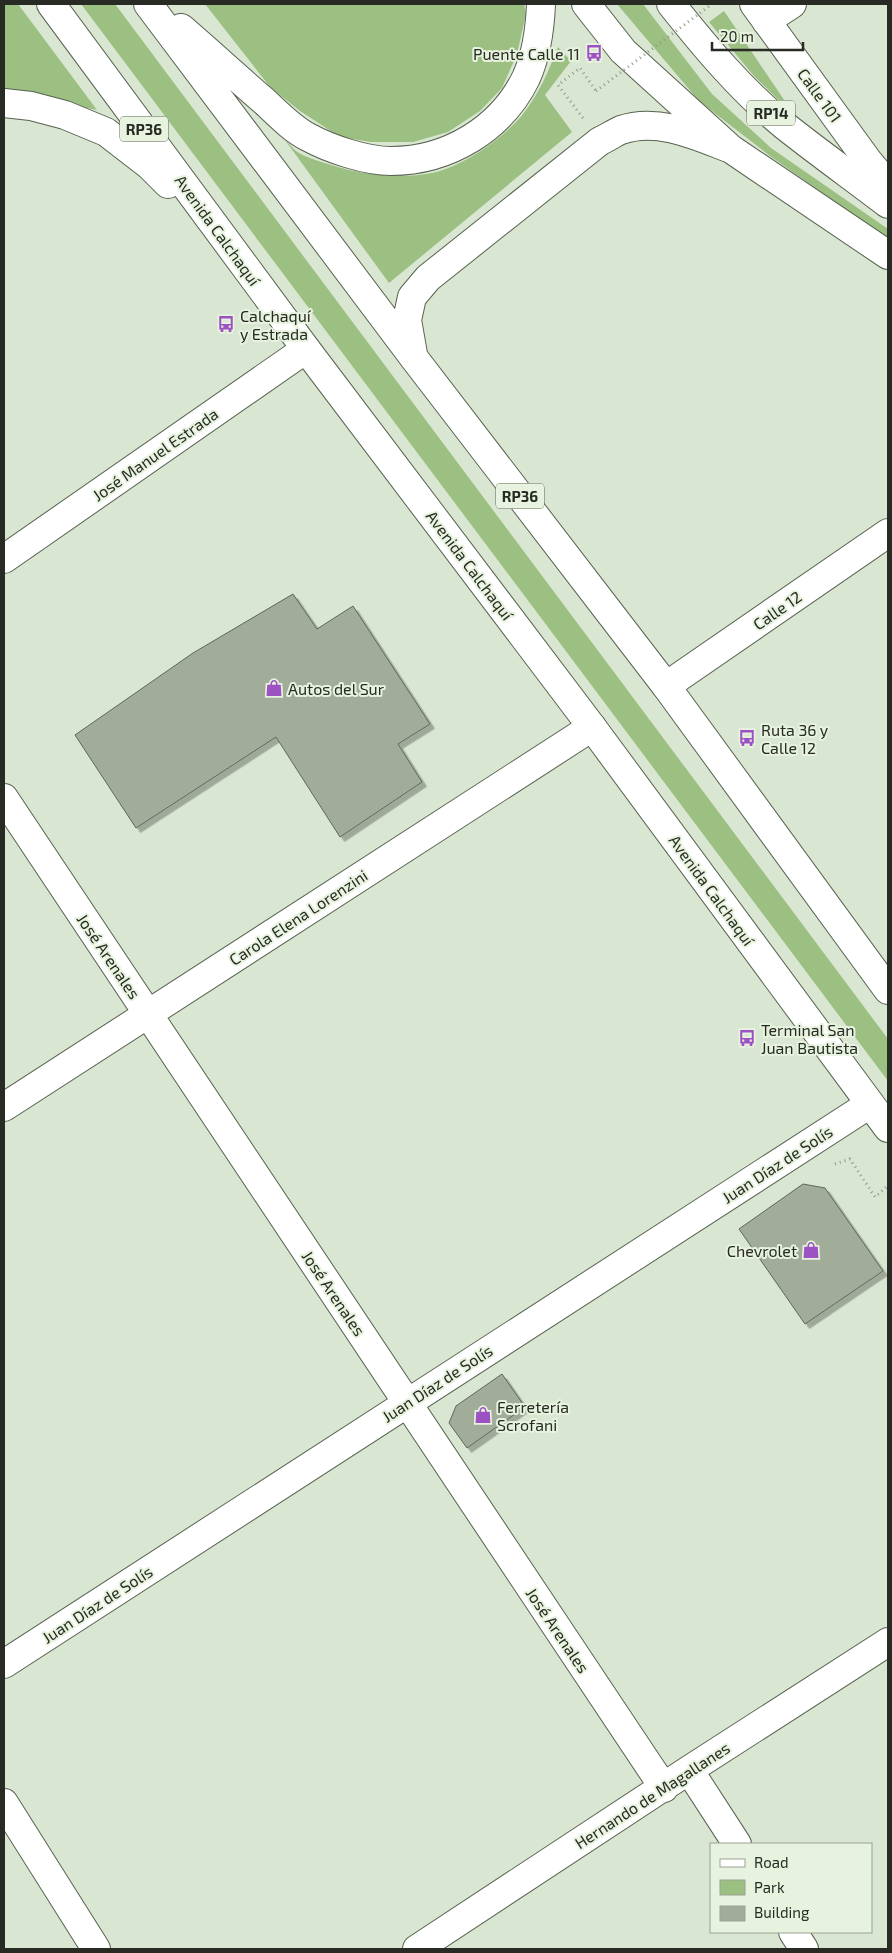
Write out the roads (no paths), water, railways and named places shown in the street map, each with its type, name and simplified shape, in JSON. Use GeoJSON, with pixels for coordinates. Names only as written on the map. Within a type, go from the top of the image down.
{"type":"FeatureCollection","features":[{"type":"Feature","properties":{"kind":"street","name":"Avenida Calchaquí"},"geometry":{"type":"LineString","coordinates":[[51,4],[306,349],[592,727],[888,1128]]}},
{"type":"Feature","properties":{"kind":"street","name":"RP36"},"geometry":{"type":"LineString","coordinates":[[148,4],[414,358],[666,686],[888,990]]}},
{"type":"Feature","properties":{"kind":"street"},"geometry":{"type":"LineString","coordinates":[[154,4],[306,137],[347,153],[390,161],[430,156],[470,141],[503,114],[526,78],[540,36],[542,4]]}},
{"type":"Feature","properties":{"kind":"street"},"geometry":{"type":"LineString","coordinates":[[586,4],[624,51],[731,149],[888,255]]}},
{"type":"Feature","properties":{"kind":"street","name":"RP14"},"geometry":{"type":"LineString","coordinates":[[671,4],[739,83],[784,125],[888,204]]}},
{"type":"Feature","properties":{"kind":"street"},"geometry":{"type":"LineString","coordinates":[[760,12],[792,4]]}},
{"type":"Feature","properties":{"kind":"street","name":"Calle 101"},"geometry":{"type":"LineString","coordinates":[[760,12],[868,161],[888,185]]}},
{"type":"Feature","properties":{"kind":"street"},"geometry":{"type":"LineString","coordinates":[[4,102],[31,106],[65,115],[106,132],[150,166],[236,255]]}},
{"type":"Feature","properties":{"kind":"street"},"geometry":{"type":"LineString","coordinates":[[414,358],[407,320],[412,297],[428,278],[600,141],[621,130],[640,127],[676,129],[731,149]]}},
{"type":"Feature","properties":{"kind":"street","name":"José Manuel Estrada"},"geometry":{"type":"LineString","coordinates":[[4,559],[306,349]]}},
{"type":"Feature","properties":{"kind":"street","name":"Calle 12"},"geometry":{"type":"LineString","coordinates":[[666,686],[888,533]]}},
{"type":"Feature","properties":{"kind":"street","name":"Carola Elena Lorenzini"},"geometry":{"type":"LineString","coordinates":[[4,1108],[592,727]]}},
{"type":"Feature","properties":{"kind":"street","name":"José Arenales"},"geometry":{"type":"LineString","coordinates":[[4,798],[664,1788]]}},
{"type":"Feature","properties":{"kind":"street","name":"Juan Díaz de Solís"},"geometry":{"type":"LineString","coordinates":[[4,1664],[870,1104]]}},
{"type":"Feature","properties":{"kind":"street","name":"Hernando de Magallanes"},"geometry":{"type":"LineString","coordinates":[[417,1949],[888,1642]]}},
{"type":"Feature","properties":{"kind":"street"},"geometry":{"type":"LineString","coordinates":[[689,1770],[736,1843]]}},
{"type":"Feature","properties":{"kind":"street"},"geometry":{"type":"LineString","coordinates":[[4,1803],[96,1949]]}},
{"type":"Feature","properties":{"kind":"street"},"geometry":{"type":"LineString","coordinates":[[793,1933],[804,1949]]}},
{"type":"Feature","properties":{"kind":"place","name":"Puente Calle 11"},"geometry":{"type":"Point","coordinates":[594,53]}},
{"type":"Feature","properties":{"kind":"place","name":"Calchaquí y Estrada"},"geometry":{"type":"Point","coordinates":[226,324]}},
{"type":"Feature","properties":{"kind":"place","name":"Autos del Sur"},"geometry":{"type":"Point","coordinates":[274,688]}},
{"type":"Feature","properties":{"kind":"place","name":"Ruta 36 y Calle 12"},"geometry":{"type":"Point","coordinates":[747,738]}},
{"type":"Feature","properties":{"kind":"place","name":"Terminal San Juan Bautista"},"geometry":{"type":"Point","coordinates":[747,1038]}},
{"type":"Feature","properties":{"kind":"place","name":"Chevrolet"},"geometry":{"type":"Point","coordinates":[811,1250]}},
{"type":"Feature","properties":{"kind":"place","name":"Ferretería Scrofani"},"geometry":{"type":"Point","coordinates":[483,1415]}}]}
